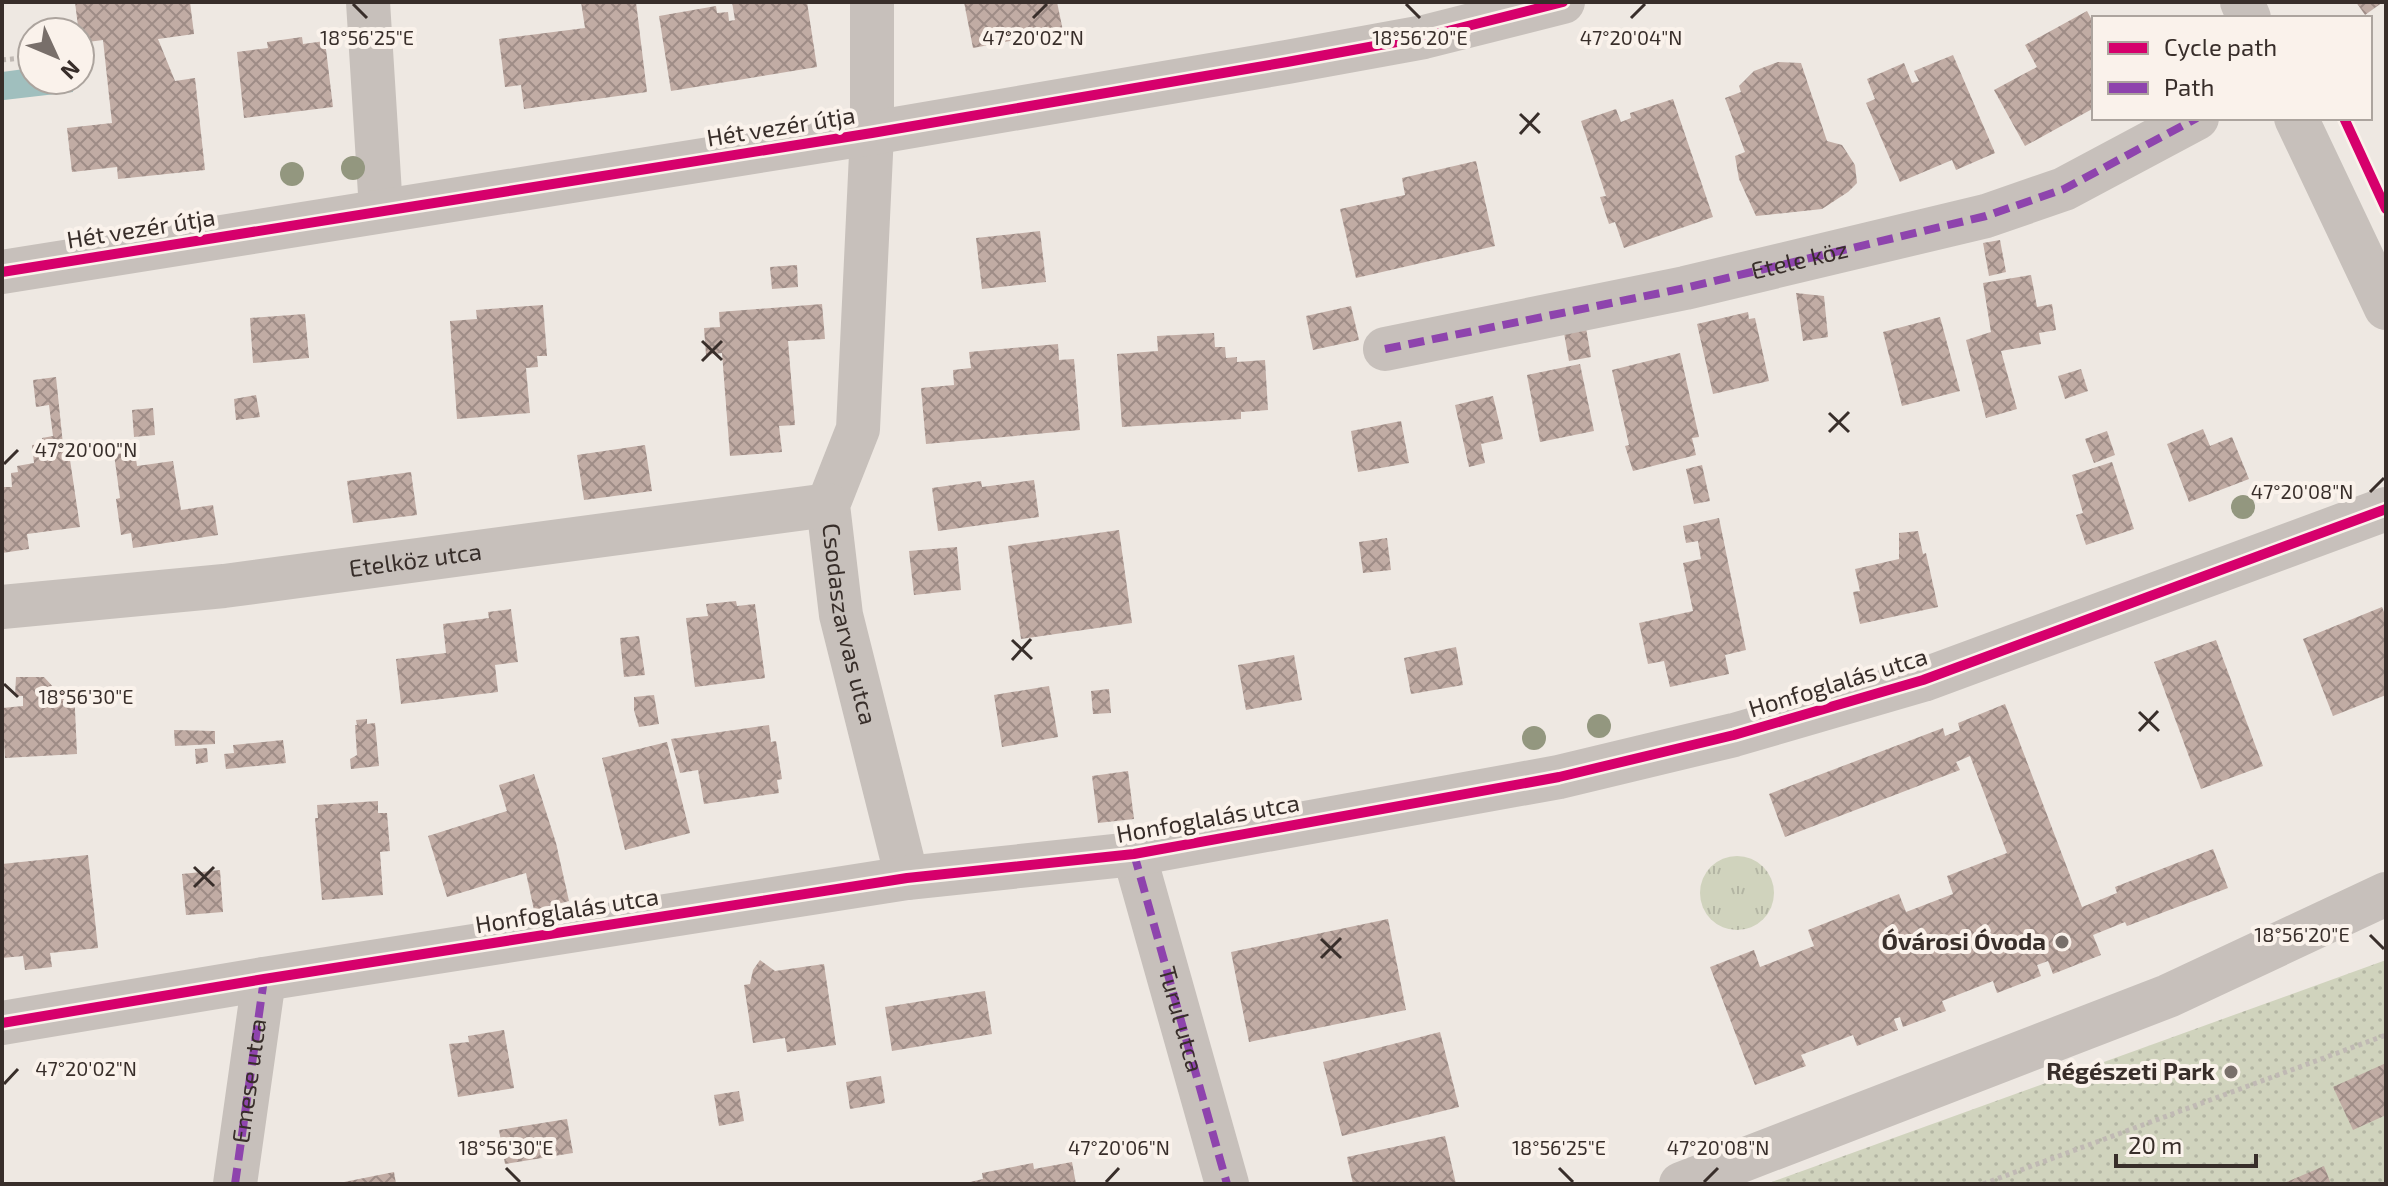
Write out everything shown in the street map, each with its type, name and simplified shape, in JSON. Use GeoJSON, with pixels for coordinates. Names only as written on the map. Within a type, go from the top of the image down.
{"type":"FeatureCollection","features":[{"type":"Feature","properties":{"kind":"street"},"geometry":{"type":"LineString","coordinates":[[368,2],[381,210]]}},
{"type":"Feature","properties":{"kind":"street","name":"Csodaszarvas utca"},"geometry":{"type":"LineString","coordinates":[[872,2],[872,133],[858,429],[828,505],[841,615],[907,878]]}},
{"type":"Feature","properties":{"kind":"street","name":"Hét vezér útja"},"geometry":{"type":"LineString","coordinates":[[2,272],[872,133],[1424,37],[1563,2]]}},
{"type":"Feature","properties":{"kind":"street","name":"Etele köz"},"geometry":{"type":"LineString","coordinates":[[1385,349],[1685,288],[1986,216],[2064,189],[2193,120]]}},
{"type":"Feature","properties":{"kind":"street"},"geometry":{"type":"LineString","coordinates":[[2297,120],[2386,308]]}},
{"type":"Feature","properties":{"kind":"street","name":"Etelköz utca"},"geometry":{"type":"LineString","coordinates":[[2,607],[224,586],[828,505]]}},
{"type":"Feature","properties":{"kind":"street","name":"Honfoglalás utca"},"geometry":{"type":"LineString","coordinates":[[2,1023],[907,878],[1134,854],[1559,777],[1734,735],[1923,680],[2386,509]]}},
{"type":"Feature","properties":{"kind":"street","name":"Turul utca"},"geometry":{"type":"LineString","coordinates":[[1134,854],[1227,1184]]}},
{"type":"Feature","properties":{"kind":"street"},"geometry":{"type":"LineString","coordinates":[[1681,1184],[2168,996],[2386,894]]}},
{"type":"Feature","properties":{"kind":"street","name":"Emese utca"},"geometry":{"type":"LineString","coordinates":[[235,1184],[264,979]]}},
{"type":"Feature","properties":{"kind":"path"},"geometry":{"type":"LineString","coordinates":[[1983,1184],[2386,1035]]}},
{"type":"Feature","properties":{"kind":"green space"},"geometry":{"type":"Polygon","coordinates":[[[1730,856],[1744,856],[1758,862],[1768,872],[1774,893],[1768,914],[1758,924],[1744,930],[1730,930],[1716,924],[1706,914],[1700,900],[1700,886],[1706,872],[1716,862],[1730,856]]]}},
{"type":"Feature","properties":{"kind":"green space","name":"Régészeti Park"},"geometry":{"type":"Polygon","coordinates":[[[2386,960],[2386,1184],[1766,1184],[2386,960]]]}},
{"type":"Feature","properties":{"kind":"water"},"geometry":{"type":"Polygon","coordinates":[[[16,70],[16,96],[38,96],[4,100],[2,72],[16,70]]]}},
{"type":"Feature","properties":{"kind":"building"},"geometry":{"type":"Polygon","coordinates":[[[75,2],[190,2],[194,34],[158,39],[175,81],[195,78],[205,170],[118,179],[117,167],[72,172],[67,128],[112,123],[103,40],[96,41],[96,16],[77,16],[75,2]]]}},
{"type":"Feature","properties":{"kind":"building"},"geometry":{"type":"Polygon","coordinates":[[[581,2],[636,2],[647,92],[524,109],[521,85],[505,87],[499,39],[585,28],[581,2]]]}},
{"type":"Feature","properties":{"kind":"building"},"geometry":{"type":"Polygon","coordinates":[[[732,2],[807,2],[817,67],[671,91],[659,16],[716,6],[717,13],[728,12],[729,21],[735,20],[732,2]]]}},
{"type":"Feature","properties":{"kind":"building"},"geometry":{"type":"Polygon","coordinates":[[[964,2],[1057,2],[1063,31],[973,48],[964,2]]]}},
{"type":"Feature","properties":{"kind":"building"},"geometry":{"type":"Polygon","coordinates":[[[2356,2],[2383,2],[2365,15],[2356,2]]]}},
{"type":"Feature","properties":{"kind":"building"},"geometry":{"type":"Polygon","coordinates":[[[2087,11],[2092,20],[2092,109],[2025,146],[1994,90],[2037,67],[2025,45],[2087,11]]]}},
{"type":"Feature","properties":{"kind":"building"},"geometry":{"type":"Polygon","coordinates":[[[302,37],[303,44],[325,41],[333,107],[244,118],[237,52],[268,48],[267,42],[302,37]]]}},
{"type":"Feature","properties":{"kind":"building"},"geometry":{"type":"Polygon","coordinates":[[[1953,55],[1995,153],[1956,170],[1952,160],[1900,182],[1866,103],[1875,99],[1867,79],[1904,63],[1912,83],[1919,81],[1914,71],[1953,55]]]}},
{"type":"Feature","properties":{"kind":"building"},"geometry":{"type":"Polygon","coordinates":[[[1778,62],[1801,63],[1827,141],[1842,145],[1855,165],[1857,183],[1822,209],[1756,216],[1739,179],[1735,156],[1745,152],[1725,98],[1741,92],[1739,86],[1754,71],[1778,62]]]}},
{"type":"Feature","properties":{"kind":"building"},"geometry":{"type":"Polygon","coordinates":[[[1673,99],[1713,217],[1624,248],[1615,222],[1609,224],[1600,197],[1606,196],[1581,121],[1616,109],[1621,122],[1631,118],[1630,113],[1673,99]]]}},
{"type":"Feature","properties":{"kind":"building"},"geometry":{"type":"Polygon","coordinates":[[[1476,161],[1495,246],[1356,278],[1340,209],[1405,195],[1402,178],[1476,161]]]}},
{"type":"Feature","properties":{"kind":"building"},"geometry":{"type":"Polygon","coordinates":[[[1040,231],[1046,282],[982,289],[976,238],[1040,231]]]}},
{"type":"Feature","properties":{"kind":"building"},"geometry":{"type":"Polygon","coordinates":[[[2000,240],[2006,272],[1989,276],[1983,243],[2000,240]]]}},
{"type":"Feature","properties":{"kind":"building"},"geometry":{"type":"Polygon","coordinates":[[[797,265],[798,287],[772,289],[770,267],[797,265]]]}},
{"type":"Feature","properties":{"kind":"building"},"geometry":{"type":"Polygon","coordinates":[[[2031,275],[2037,307],[2052,304],[2056,330],[2039,333],[2041,344],[2001,351],[2017,409],[1986,418],[1966,340],[1991,332],[1983,283],[2031,275]]]}},
{"type":"Feature","properties":{"kind":"building"},"geometry":{"type":"Polygon","coordinates":[[[1796,293],[1824,296],[1828,337],[1803,341],[1796,293]]]}},
{"type":"Feature","properties":{"kind":"building"},"geometry":{"type":"Polygon","coordinates":[[[822,304],[825,339],[788,341],[795,425],[779,426],[782,452],[730,456],[722,353],[706,355],[704,328],[720,327],[719,312],[822,304]]]}},
{"type":"Feature","properties":{"kind":"building"},"geometry":{"type":"Polygon","coordinates":[[[543,305],[547,356],[537,356],[538,367],[526,368],[530,413],[457,419],[450,321],[477,319],[476,310],[543,305]]]}},
{"type":"Feature","properties":{"kind":"building"},"geometry":{"type":"Polygon","coordinates":[[[1351,306],[1359,340],[1313,350],[1306,316],[1351,306]]]}},
{"type":"Feature","properties":{"kind":"building"},"geometry":{"type":"Polygon","coordinates":[[[1748,312],[1749,319],[1755,318],[1769,381],[1713,394],[1697,324],[1748,312]]]}},
{"type":"Feature","properties":{"kind":"building"},"geometry":{"type":"Polygon","coordinates":[[[305,314],[309,358],[253,363],[250,318],[305,314]]]}},
{"type":"Feature","properties":{"kind":"building"},"geometry":{"type":"Polygon","coordinates":[[[1940,317],[1960,391],[1902,406],[1883,332],[1940,317]]]}},
{"type":"Feature","properties":{"kind":"building"},"geometry":{"type":"Polygon","coordinates":[[[1586,328],[1591,357],[1569,361],[1564,333],[1586,328]]]}},
{"type":"Feature","properties":{"kind":"building"},"geometry":{"type":"Polygon","coordinates":[[[1214,333],[1215,347],[1225,347],[1226,358],[1237,357],[1237,362],[1265,360],[1268,410],[1241,412],[1241,419],[1122,427],[1117,354],[1158,351],[1157,336],[1214,333]]]}},
{"type":"Feature","properties":{"kind":"building"},"geometry":{"type":"Polygon","coordinates":[[[1058,344],[1059,360],[1074,359],[1080,430],[926,444],[921,388],[954,385],[953,370],[971,368],[969,352],[1058,344]]]}},
{"type":"Feature","properties":{"kind":"building"},"geometry":{"type":"Polygon","coordinates":[[[1680,353],[1699,437],[1692,438],[1696,455],[1633,471],[1625,446],[1629,445],[1612,370],[1680,353]]]}},
{"type":"Feature","properties":{"kind":"building"},"geometry":{"type":"Polygon","coordinates":[[[1580,364],[1594,431],[1540,442],[1527,375],[1580,364]]]}},
{"type":"Feature","properties":{"kind":"building"},"geometry":{"type":"Polygon","coordinates":[[[2081,369],[2088,391],[2065,399],[2058,376],[2081,369]]]}},
{"type":"Feature","properties":{"kind":"building"},"geometry":{"type":"Polygon","coordinates":[[[56,377],[64,454],[69,453],[80,527],[27,534],[29,549],[2,553],[2,487],[12,487],[11,473],[18,472],[17,466],[34,463],[32,445],[43,444],[42,438],[53,436],[49,405],[36,407],[33,380],[56,377]]]}},
{"type":"Feature","properties":{"kind":"building"},"geometry":{"type":"Polygon","coordinates":[[[256,395],[260,417],[236,420],[234,399],[256,395]]]}},
{"type":"Feature","properties":{"kind":"building"},"geometry":{"type":"Polygon","coordinates":[[[1493,396],[1503,439],[1481,444],[1485,463],[1469,467],[1455,405],[1493,396]]]}},
{"type":"Feature","properties":{"kind":"building"},"geometry":{"type":"Polygon","coordinates":[[[153,408],[155,435],[134,437],[132,410],[153,408]]]}},
{"type":"Feature","properties":{"kind":"building"},"geometry":{"type":"Polygon","coordinates":[[[1401,421],[1409,463],[1358,472],[1351,431],[1401,421]]]}},
{"type":"Feature","properties":{"kind":"building"},"geometry":{"type":"Polygon","coordinates":[[[2203,429],[2210,446],[2232,437],[2249,479],[2189,502],[2167,444],[2203,429]]]}},
{"type":"Feature","properties":{"kind":"building"},"geometry":{"type":"Polygon","coordinates":[[[2107,431],[2115,455],[2094,463],[2085,439],[2107,431]]]}},
{"type":"Feature","properties":{"kind":"building"},"geometry":{"type":"Polygon","coordinates":[[[645,445],[652,491],[584,500],[577,455],[645,445]]]}},
{"type":"Feature","properties":{"kind":"building"},"geometry":{"type":"Polygon","coordinates":[[[135,452],[137,466],[173,461],[181,510],[213,505],[218,535],[133,548],[131,533],[121,535],[114,454],[135,452]]]}},
{"type":"Feature","properties":{"kind":"building"},"geometry":{"type":"Polygon","coordinates":[[[2112,462],[2134,529],[2086,545],[2076,515],[2083,513],[2072,475],[2112,462]]]}},
{"type":"Feature","properties":{"kind":"building"},"geometry":{"type":"Polygon","coordinates":[[[1702,465],[1710,501],[1694,504],[1686,469],[1702,465]]]}},
{"type":"Feature","properties":{"kind":"building"},"geometry":{"type":"Polygon","coordinates":[[[411,472],[417,515],[353,523],[347,481],[411,472]]]}},
{"type":"Feature","properties":{"kind":"building"},"geometry":{"type":"Polygon","coordinates":[[[1034,480],[1039,517],[938,531],[932,488],[981,481],[982,487],[1034,480]]]}},
{"type":"Feature","properties":{"kind":"building"},"geometry":{"type":"Polygon","coordinates":[[[1719,518],[1746,650],[1725,655],[1729,674],[1670,687],[1664,661],[1648,664],[1639,623],[1693,611],[1683,563],[1701,559],[1698,541],[1686,543],[1683,526],[1719,518]]]}},
{"type":"Feature","properties":{"kind":"building"},"geometry":{"type":"Polygon","coordinates":[[[1119,530],[1132,623],[1021,639],[1008,546],[1119,530]]]}},
{"type":"Feature","properties":{"kind":"building"},"geometry":{"type":"Polygon","coordinates":[[[1918,531],[1938,607],[1860,624],[1853,592],[1860,591],[1855,569],[1899,559],[1899,533],[1918,531]]]}},
{"type":"Feature","properties":{"kind":"building"},"geometry":{"type":"Polygon","coordinates":[[[1387,538],[1391,570],[1363,573],[1359,542],[1387,538]]]}},
{"type":"Feature","properties":{"kind":"building"},"geometry":{"type":"Polygon","coordinates":[[[957,547],[961,590],[914,595],[909,551],[957,547]]]}},
{"type":"Feature","properties":{"kind":"building"},"geometry":{"type":"Polygon","coordinates":[[[736,601],[737,606],[755,604],[765,678],[695,687],[686,618],[708,616],[706,604],[736,601]]]}},
{"type":"Feature","properties":{"kind":"building"},"geometry":{"type":"Polygon","coordinates":[[[2382,607],[2386,617],[2386,695],[2333,716],[2303,639],[2382,607]]]}},
{"type":"Feature","properties":{"kind":"building"},"geometry":{"type":"Polygon","coordinates":[[[511,609],[518,662],[495,665],[498,692],[401,704],[396,659],[446,653],[443,624],[489,618],[488,612],[511,609]]]}},
{"type":"Feature","properties":{"kind":"building"},"geometry":{"type":"Polygon","coordinates":[[[639,636],[645,675],[624,677],[620,638],[639,636]]]}},
{"type":"Feature","properties":{"kind":"building"},"geometry":{"type":"Polygon","coordinates":[[[2216,640],[2263,766],[2201,789],[2154,662],[2216,640]]]}},
{"type":"Feature","properties":{"kind":"building"},"geometry":{"type":"Polygon","coordinates":[[[1456,647],[1463,685],[1411,694],[1404,658],[1456,647]]]}},
{"type":"Feature","properties":{"kind":"building"},"geometry":{"type":"Polygon","coordinates":[[[1294,655],[1302,700],[1246,710],[1238,665],[1294,655]]]}},
{"type":"Feature","properties":{"kind":"building"},"geometry":{"type":"Polygon","coordinates":[[[16,677],[44,677],[55,689],[74,688],[77,754],[5,758],[2,708],[23,706],[23,696],[15,696],[16,677]]]}},
{"type":"Feature","properties":{"kind":"building"},"geometry":{"type":"Polygon","coordinates":[[[1049,686],[1058,737],[1002,747],[994,695],[1049,686]]]}},
{"type":"Feature","properties":{"kind":"building"},"geometry":{"type":"Polygon","coordinates":[[[1109,689],[1111,713],[1093,714],[1091,691],[1109,689]]]}},
{"type":"Feature","properties":{"kind":"building"},"geometry":{"type":"Polygon","coordinates":[[[654,695],[659,724],[639,727],[634,697],[654,695]]]}},
{"type":"Feature","properties":{"kind":"building"},"geometry":{"type":"Polygon","coordinates":[[[2005,704],[2082,907],[2117,893],[2115,887],[2213,849],[2228,888],[2127,926],[2125,922],[2093,935],[2101,955],[2053,974],[2048,961],[2037,965],[2041,976],[1997,993],[1993,981],[1942,1001],[1946,1011],[1903,1027],[1900,1017],[1894,1019],[1898,1030],[1857,1046],[1853,1035],[1801,1055],[1806,1066],[1755,1085],[1710,967],[1754,950],[1760,967],[1814,946],[1808,930],[1899,894],[1906,912],[1953,894],[1947,876],[2007,853],[1970,756],[1956,762],[1960,770],[1785,837],[1769,794],[1943,728],[1945,736],[1960,730],[1958,723],[2005,704]]]}},
{"type":"Feature","properties":{"kind":"building"},"geometry":{"type":"Polygon","coordinates":[[[367,719],[367,724],[375,723],[379,766],[351,769],[350,759],[357,755],[356,720],[367,719]]]}},
{"type":"Feature","properties":{"kind":"building"},"geometry":{"type":"Polygon","coordinates":[[[769,725],[771,742],[776,741],[782,779],[777,780],[779,793],[704,804],[698,770],[680,773],[671,739],[769,725]]]}},
{"type":"Feature","properties":{"kind":"building"},"geometry":{"type":"Polygon","coordinates":[[[174,730],[215,731],[215,744],[175,746],[174,730]]]}},
{"type":"Feature","properties":{"kind":"building"},"geometry":{"type":"Polygon","coordinates":[[[283,740],[286,763],[226,769],[224,754],[234,753],[233,745],[283,740]]]}},
{"type":"Feature","properties":{"kind":"building"},"geometry":{"type":"Polygon","coordinates":[[[667,742],[690,833],[625,850],[602,758],[667,742]]]}},
{"type":"Feature","properties":{"kind":"building"},"geometry":{"type":"Polygon","coordinates":[[[207,748],[208,762],[196,764],[195,749],[207,748]]]}},
{"type":"Feature","properties":{"kind":"building"},"geometry":{"type":"Polygon","coordinates":[[[1128,771],[1134,819],[1098,823],[1092,776],[1128,771]]]}},
{"type":"Feature","properties":{"kind":"building"},"geometry":{"type":"Polygon","coordinates":[[[534,774],[556,843],[569,901],[534,910],[526,873],[447,897],[428,836],[507,811],[499,785],[534,774]]]}},
{"type":"Feature","properties":{"kind":"building"},"geometry":{"type":"Polygon","coordinates":[[[378,801],[378,813],[387,813],[390,851],[380,852],[383,895],[322,900],[315,818],[318,818],[317,805],[378,801]]]}},
{"type":"Feature","properties":{"kind":"building"},"geometry":{"type":"Polygon","coordinates":[[[88,855],[98,948],[50,953],[52,967],[25,970],[23,956],[2,958],[2,864],[88,855]]]}},
{"type":"Feature","properties":{"kind":"building"},"geometry":{"type":"Polygon","coordinates":[[[220,870],[223,912],[186,915],[182,874],[220,870]]]}},
{"type":"Feature","properties":{"kind":"building"},"geometry":{"type":"Polygon","coordinates":[[[1388,919],[1406,1010],[1249,1042],[1231,952],[1388,919]]]}},
{"type":"Feature","properties":{"kind":"building"},"geometry":{"type":"Polygon","coordinates":[[[760,960],[775,971],[824,964],[836,1045],[787,1052],[785,1038],[753,1043],[744,985],[750,984],[753,970],[760,960]]]}},
{"type":"Feature","properties":{"kind":"building"},"geometry":{"type":"Polygon","coordinates":[[[985,991],[992,1034],[892,1051],[885,1007],[985,991]]]}},
{"type":"Feature","properties":{"kind":"building"},"geometry":{"type":"Polygon","coordinates":[[[504,1030],[514,1088],[458,1097],[449,1044],[469,1042],[468,1036],[504,1030]]]}},
{"type":"Feature","properties":{"kind":"building"},"geometry":{"type":"Polygon","coordinates":[[[1440,1032],[1459,1107],[1342,1136],[1323,1062],[1440,1032]]]}},
{"type":"Feature","properties":{"kind":"building"},"geometry":{"type":"Polygon","coordinates":[[[2386,1063],[2386,1115],[2353,1130],[2333,1087],[2386,1063]]]}},
{"type":"Feature","properties":{"kind":"building"},"geometry":{"type":"Polygon","coordinates":[[[881,1076],[885,1103],[850,1109],[846,1082],[881,1076]]]}},
{"type":"Feature","properties":{"kind":"building"},"geometry":{"type":"Polygon","coordinates":[[[739,1091],[744,1121],[719,1126],[714,1095],[739,1091]]]}},
{"type":"Feature","properties":{"kind":"building"},"geometry":{"type":"Polygon","coordinates":[[[567,1119],[573,1153],[505,1164],[499,1130],[567,1119]]]}},
{"type":"Feature","properties":{"kind":"building"},"geometry":{"type":"Polygon","coordinates":[[[1445,1136],[1456,1184],[1353,1184],[1347,1157],[1445,1136]]]}},
{"type":"Feature","properties":{"kind":"building"},"geometry":{"type":"Polygon","coordinates":[[[1072,1162],[1076,1184],[961,1184],[983,1179],[982,1173],[1033,1163],[1034,1169],[1072,1162]]]}},
{"type":"Feature","properties":{"kind":"building"},"geometry":{"type":"Polygon","coordinates":[[[2324,1166],[2331,1184],[2282,1184],[2324,1166]]]}},
{"type":"Feature","properties":{"kind":"building"},"geometry":{"type":"Polygon","coordinates":[[[394,1172],[396,1184],[339,1184],[339,1183],[394,1172]]]}},
{"type":"Feature","properties":{"kind":"marked path"},"geometry":{"type":"LineString","coordinates":[[1385,349],[1685,288],[1986,216],[2064,189],[2193,120]]}},
{"type":"Feature","properties":{"kind":"marked path"},"geometry":{"type":"LineString","coordinates":[[1134,854],[1227,1184]]}},
{"type":"Feature","properties":{"kind":"marked path"},"geometry":{"type":"LineString","coordinates":[[235,1184],[264,979]]}},
{"type":"Feature","properties":{"kind":"cycle path"},"geometry":{"type":"LineString","coordinates":[[2,272],[872,133],[1287,62],[1424,37],[1563,2]]}},
{"type":"Feature","properties":{"kind":"cycle path"},"geometry":{"type":"LineString","coordinates":[[2345,120],[2386,209]]}},
{"type":"Feature","properties":{"kind":"cycle path"},"geometry":{"type":"LineString","coordinates":[[2,1023],[907,878],[1134,854],[1559,777],[1734,735],[1923,680],[2386,509]]}},
{"type":"Feature","properties":{"kind":"place","name":"Óvárosi Óvoda"},"geometry":{"type":"Point","coordinates":[2062,942]}},
{"type":"Feature","properties":{"kind":"place","name":"Régészeti Park"},"geometry":{"type":"Point","coordinates":[2231,1072]}}]}
